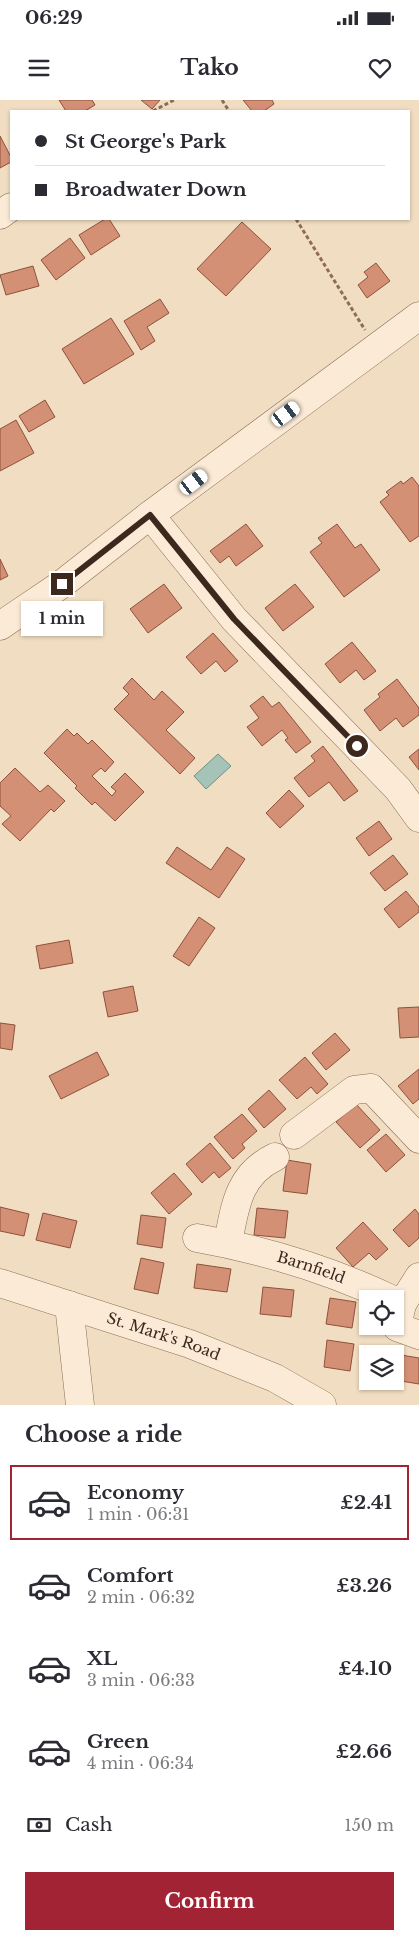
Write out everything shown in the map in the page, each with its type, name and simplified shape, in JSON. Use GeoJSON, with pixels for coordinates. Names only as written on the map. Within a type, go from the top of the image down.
{"type":"FeatureCollection","features":[{"type":"Feature","properties":{"kind":"street"},"geometry":{"type":"LineString","coordinates":[[0,626],[62,584],[150,515],[419,316]]}},
{"type":"Feature","properties":{"kind":"street"},"geometry":{"type":"LineString","coordinates":[[150,515],[234,619],[398,789],[419,818]]}},
{"type":"Feature","properties":{"kind":"street"},"geometry":{"type":"LineString","coordinates":[[294,1135],[354,1090],[371,1088],[418,1136]]}},
{"type":"Feature","properties":{"kind":"street"},"geometry":{"type":"LineString","coordinates":[[228,1244],[239,1195],[253,1171],[275,1157]]}},
{"type":"Feature","properties":{"kind":"street","name":"Barnfield"},"geometry":{"type":"LineString","coordinates":[[197,1238],[228,1244],[312,1267],[359,1291]]}},
{"type":"Feature","properties":{"kind":"street","name":"Barnfield"},"geometry":{"type":"LineString","coordinates":[[404,1307],[419,1277]]}},
{"type":"Feature","properties":{"kind":"street","name":"St. Mark's Road"},"geometry":{"type":"LineString","coordinates":[[0,1283],[190,1344],[275,1378],[322,1405]]}},
{"type":"Feature","properties":{"kind":"street"},"geometry":{"type":"LineString","coordinates":[[68,1305],[80,1405]]}},
{"type":"Feature","properties":{"kind":"path"},"geometry":{"type":"LineString","coordinates":[[155,110],[174,100]]}},
{"type":"Feature","properties":{"kind":"path"},"geometry":{"type":"LineString","coordinates":[[297,220],[376,348]]}},
{"type":"Feature","properties":{"kind":"shaded area"},"geometry":{"type":"Polygon","coordinates":[[[218,754],[231,766],[206,789],[194,776],[218,754]]]}},
{"type":"Feature","properties":{"kind":"building"},"geometry":{"type":"Polygon","coordinates":[[[59,100],[92,100],[95,105],[87,110],[65,110],[59,100]]]}},
{"type":"Feature","properties":{"kind":"building"},"geometry":{"type":"Polygon","coordinates":[[[141,100],[160,100],[152,109],[141,100]]]}},
{"type":"Feature","properties":{"kind":"building"},"geometry":{"type":"Polygon","coordinates":[[[243,100],[272,100],[274,104],[265,110],[251,110],[243,100]]]}},
{"type":"Feature","properties":{"kind":"building"},"geometry":{"type":"Polygon","coordinates":[[[0,136],[10,155],[10,163],[0,168],[0,136]]]}},
{"type":"Feature","properties":{"kind":"building"},"geometry":{"type":"Polygon","coordinates":[[[103,220],[110,220],[120,236],[91,255],[79,235],[103,220]]]}},
{"type":"Feature","properties":{"kind":"building"},"geometry":{"type":"Polygon","coordinates":[[[242,222],[271,249],[226,296],[197,269],[242,222]]]}},
{"type":"Feature","properties":{"kind":"building"},"geometry":{"type":"Polygon","coordinates":[[[70,238],[85,258],[56,280],[41,260],[70,238]]]}},
{"type":"Feature","properties":{"kind":"building"},"geometry":{"type":"Polygon","coordinates":[[[376,263],[390,281],[367,298],[358,285],[368,277],[364,272],[376,263]]]}},
{"type":"Feature","properties":{"kind":"building"},"geometry":{"type":"Polygon","coordinates":[[[33,266],[39,286],[6,295],[0,275],[33,266]]]}},
{"type":"Feature","properties":{"kind":"building"},"geometry":{"type":"Polygon","coordinates":[[[160,299],[169,313],[147,327],[155,341],[141,350],[124,321],[160,299]]]}},
{"type":"Feature","properties":{"kind":"building"},"geometry":{"type":"Polygon","coordinates":[[[111,318],[134,354],[84,384],[62,349],[111,318]]]}},
{"type":"Feature","properties":{"kind":"building"},"geometry":{"type":"Polygon","coordinates":[[[45,400],[55,417],[29,432],[19,416],[45,400]]]}},
{"type":"Feature","properties":{"kind":"building"},"geometry":{"type":"Polygon","coordinates":[[[16,420],[34,453],[0,471],[0,429],[16,420]]]}},
{"type":"Feature","properties":{"kind":"building"},"geometry":{"type":"Polygon","coordinates":[[[412,477],[419,486],[419,536],[410,542],[380,502],[389,495],[386,492],[401,481],[403,484],[412,477]]]}},
{"type":"Feature","properties":{"kind":"building"},"geometry":{"type":"Polygon","coordinates":[[[246,524],[263,546],[236,566],[229,556],[220,563],[210,551],[246,524]]]}},
{"type":"Feature","properties":{"kind":"building"},"geometry":{"type":"Polygon","coordinates":[[[337,524],[355,548],[361,544],[380,570],[344,597],[310,552],[322,543],[318,538],[337,524]]]}},
{"type":"Feature","properties":{"kind":"building"},"geometry":{"type":"Polygon","coordinates":[[[0,559],[8,576],[0,580],[0,559]]]}},
{"type":"Feature","properties":{"kind":"building"},"geometry":{"type":"Polygon","coordinates":[[[164,584],[182,608],[148,633],[130,609],[164,584]]]}},
{"type":"Feature","properties":{"kind":"building"},"geometry":{"type":"Polygon","coordinates":[[[295,584],[314,607],[283,631],[265,608],[295,584]]]}},
{"type":"Feature","properties":{"kind":"building"},"geometry":{"type":"Polygon","coordinates":[[[213,633],[238,661],[225,672],[216,661],[201,674],[186,657],[213,633]]]}},
{"type":"Feature","properties":{"kind":"building"},"geometry":{"type":"Polygon","coordinates":[[[352,642],[376,671],[364,680],[356,670],[340,683],[325,664],[352,642]]]}},
{"type":"Feature","properties":{"kind":"building"},"geometry":{"type":"Polygon","coordinates":[[[132,678],[154,700],[162,691],[184,712],[166,730],[195,758],[180,774],[114,709],[129,694],[123,688],[132,678]]]}},
{"type":"Feature","properties":{"kind":"building"},"geometry":{"type":"Polygon","coordinates":[[[397,679],[419,708],[419,715],[403,727],[396,718],[380,731],[364,710],[380,697],[378,694],[397,679]]]}},
{"type":"Feature","properties":{"kind":"building"},"geometry":{"type":"Polygon","coordinates":[[[263,696],[272,707],[279,702],[311,742],[296,753],[285,740],[288,738],[282,730],[262,746],[247,727],[259,718],[250,706],[263,696]]]}},
{"type":"Feature","properties":{"kind":"building"},"geometry":{"type":"Polygon","coordinates":[[[67,729],[74,736],[77,733],[88,744],[92,740],[114,762],[105,772],[101,768],[92,776],[112,796],[116,791],[111,787],[125,773],[144,792],[115,821],[95,802],[92,805],[75,788],[77,786],[44,753],[67,729]]]}},
{"type":"Feature","properties":{"kind":"building"},"geometry":{"type":"Polygon","coordinates":[[[323,746],[358,791],[344,801],[329,782],[309,797],[294,778],[315,761],[311,756],[323,746]]]}},
{"type":"Feature","properties":{"kind":"building"},"geometry":{"type":"Polygon","coordinates":[[[419,749],[419,770],[409,757],[419,749]]]}},
{"type":"Feature","properties":{"kind":"building"},"geometry":{"type":"Polygon","coordinates":[[[15,768],[40,792],[48,785],[65,801],[54,812],[51,809],[20,841],[2,824],[11,816],[0,806],[0,783],[15,768]]]}},
{"type":"Feature","properties":{"kind":"building"},"geometry":{"type":"Polygon","coordinates":[[[289,790],[304,806],[280,828],[266,813],[289,790]]]}},
{"type":"Feature","properties":{"kind":"building"},"geometry":{"type":"Polygon","coordinates":[[[379,821],[392,839],[369,856],[356,838],[379,821]]]}},
{"type":"Feature","properties":{"kind":"building"},"geometry":{"type":"Polygon","coordinates":[[[177,847],[211,870],[227,847],[245,859],[219,898],[166,863],[177,847]]]}},
{"type":"Feature","properties":{"kind":"building"},"geometry":{"type":"Polygon","coordinates":[[[393,855],[408,874],[385,891],[370,873],[393,855]]]}},
{"type":"Feature","properties":{"kind":"building"},"geometry":{"type":"Polygon","coordinates":[[[406,891],[419,907],[419,912],[399,928],[384,909],[406,891]]]}},
{"type":"Feature","properties":{"kind":"building"},"geometry":{"type":"Polygon","coordinates":[[[199,917],[215,928],[189,966],[173,956],[199,917]]]}},
{"type":"Feature","properties":{"kind":"building"},"geometry":{"type":"Polygon","coordinates":[[[69,940],[73,963],[40,969],[36,946],[69,940]]]}},
{"type":"Feature","properties":{"kind":"building"},"geometry":{"type":"Polygon","coordinates":[[[133,986],[138,1011],[108,1017],[103,992],[133,986]]]}},
{"type":"Feature","properties":{"kind":"building"},"geometry":{"type":"Polygon","coordinates":[[[419,1007],[419,1037],[400,1038],[398,1008],[419,1007]]]}},
{"type":"Feature","properties":{"kind":"building"},"geometry":{"type":"Polygon","coordinates":[[[0,1023],[15,1025],[12,1050],[0,1048],[0,1023]]]}},
{"type":"Feature","properties":{"kind":"building"},"geometry":{"type":"Polygon","coordinates":[[[335,1033],[350,1050],[326,1070],[312,1053],[335,1033]]]}},
{"type":"Feature","properties":{"kind":"building"},"geometry":{"type":"Polygon","coordinates":[[[97,1052],[109,1075],[61,1099],[49,1076],[97,1052]]]}},
{"type":"Feature","properties":{"kind":"building"},"geometry":{"type":"Polygon","coordinates":[[[305,1057],[328,1084],[317,1094],[311,1087],[297,1099],[279,1080],[305,1057]]]}},
{"type":"Feature","properties":{"kind":"building"},"geometry":{"type":"Polygon","coordinates":[[[419,1069],[419,1099],[413,1104],[398,1086],[419,1069]]]}},
{"type":"Feature","properties":{"kind":"building"},"geometry":{"type":"Polygon","coordinates":[[[269,1090],[286,1109],[264,1128],[248,1109],[269,1090]]]}},
{"type":"Feature","properties":{"kind":"building"},"geometry":{"type":"Polygon","coordinates":[[[356,1104],[380,1130],[360,1148],[336,1122],[356,1104]]]}},
{"type":"Feature","properties":{"kind":"building"},"geometry":{"type":"Polygon","coordinates":[[[242,1114],[257,1131],[242,1144],[245,1148],[233,1159],[214,1137],[242,1114]]]}},
{"type":"Feature","properties":{"kind":"building"},"geometry":{"type":"Polygon","coordinates":[[[386,1134],[405,1155],[386,1172],[367,1150],[386,1134]]]}},
{"type":"Feature","properties":{"kind":"building"},"geometry":{"type":"Polygon","coordinates":[[[210,1143],[231,1168],[219,1178],[214,1172],[202,1183],[186,1164],[210,1143]]]}},
{"type":"Feature","properties":{"kind":"building"},"geometry":{"type":"Polygon","coordinates":[[[287,1160],[311,1164],[307,1194],[283,1191],[287,1160]]]}},
{"type":"Feature","properties":{"kind":"building"},"geometry":{"type":"Polygon","coordinates":[[[174,1173],[192,1194],[169,1214],[151,1193],[174,1173]]]}},
{"type":"Feature","properties":{"kind":"building"},"geometry":{"type":"Polygon","coordinates":[[[0,1207],[29,1214],[24,1236],[0,1231],[0,1207]]]}},
{"type":"Feature","properties":{"kind":"building"},"geometry":{"type":"Polygon","coordinates":[[[257,1208],[288,1211],[285,1238],[254,1235],[257,1208]]]}},
{"type":"Feature","properties":{"kind":"building"},"geometry":{"type":"Polygon","coordinates":[[[415,1209],[419,1214],[419,1238],[409,1247],[393,1230],[415,1209]]]}},
{"type":"Feature","properties":{"kind":"building"},"geometry":{"type":"Polygon","coordinates":[[[43,1213],[77,1221],[70,1248],[36,1240],[43,1213]]]}},
{"type":"Feature","properties":{"kind":"building"},"geometry":{"type":"Polygon","coordinates":[[[141,1215],[166,1218],[162,1248],[137,1244],[141,1215]]]}},
{"type":"Feature","properties":{"kind":"building"},"geometry":{"type":"Polygon","coordinates":[[[363,1222],[388,1249],[376,1260],[369,1253],[353,1267],[336,1248],[363,1222]]]}},
{"type":"Feature","properties":{"kind":"building"},"geometry":{"type":"Polygon","coordinates":[[[141,1258],[164,1263],[158,1294],[134,1289],[141,1258]]]}},
{"type":"Feature","properties":{"kind":"building"},"geometry":{"type":"Polygon","coordinates":[[[197,1264],[231,1269],[227,1292],[194,1288],[197,1264]]]}},
{"type":"Feature","properties":{"kind":"building"},"geometry":{"type":"Polygon","coordinates":[[[263,1287],[294,1290],[291,1317],[260,1314],[263,1287]]]}},
{"type":"Feature","properties":{"kind":"building"},"geometry":{"type":"Polygon","coordinates":[[[330,1298],[356,1302],[352,1328],[326,1324],[330,1298]]]}},
{"type":"Feature","properties":{"kind":"building"},"geometry":{"type":"Polygon","coordinates":[[[327,1340],[354,1344],[350,1371],[324,1367],[327,1340]]]}},
{"type":"Feature","properties":{"kind":"building"},"geometry":{"type":"Polygon","coordinates":[[[404,1356],[419,1358],[419,1384],[404,1382],[404,1356]]]}},
{"type":"Feature","properties":{"kind":"route"},"geometry":{"type":"LineString","coordinates":[[62,584],[150,515],[234,619],[357,746]]}}]}
